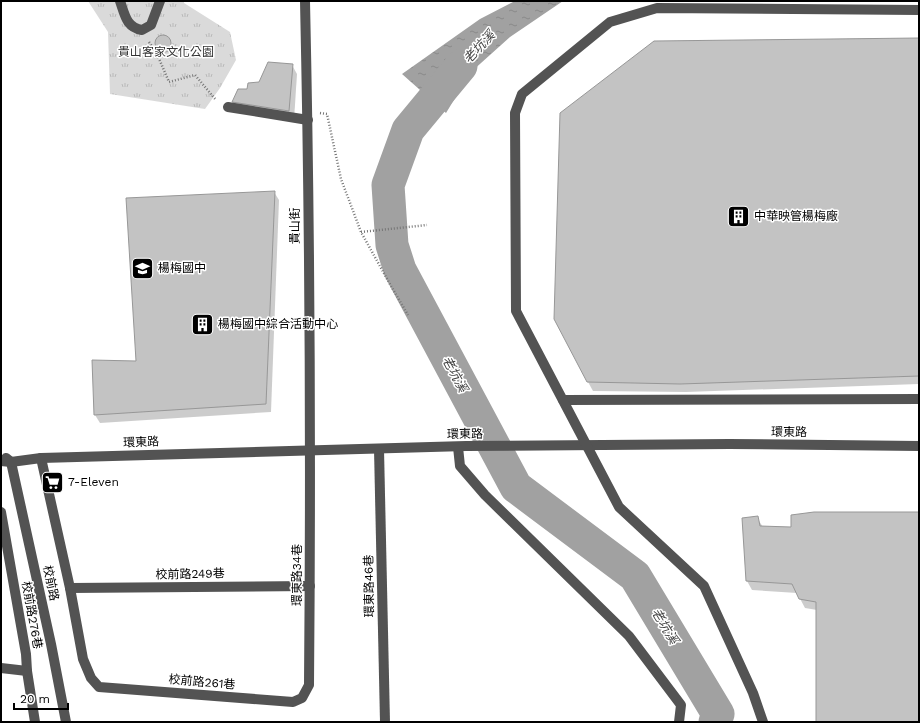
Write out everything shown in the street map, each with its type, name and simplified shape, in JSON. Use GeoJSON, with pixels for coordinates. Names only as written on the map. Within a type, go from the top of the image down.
{"type":"FeatureCollection","features":[{"type":"Feature","properties":{"kind":"street"},"geometry":{"type":"LineString","coordinates":[[120,1],[128,23],[134,28],[142,30],[151,25],[160,1]]}},
{"type":"Feature","properties":{"kind":"street","name":"貴山街"},"geometry":{"type":"LineString","coordinates":[[305,1],[308,116],[310,451]]}},
{"type":"Feature","properties":{"kind":"street"},"geometry":{"type":"LineString","coordinates":[[763,722],[753,693],[704,586],[619,507],[516,311],[515,113],[522,94],[610,22],[657,8],[919,10]]}},
{"type":"Feature","properties":{"kind":"street"},"geometry":{"type":"LineString","coordinates":[[228,107],[308,116]]}},
{"type":"Feature","properties":{"kind":"street"},"geometry":{"type":"LineString","coordinates":[[563,400],[919,399]]}},
{"type":"Feature","properties":{"kind":"street","name":"環東路"},"geometry":{"type":"LineString","coordinates":[[6,462],[41,458],[462,447],[729,444],[919,446]]}},
{"type":"Feature","properties":{"kind":"street"},"geometry":{"type":"LineString","coordinates":[[462,447],[460,466],[485,495],[629,636],[681,705],[679,722]]}},
{"type":"Feature","properties":{"kind":"street","name":"環東路46巷"},"geometry":{"type":"LineString","coordinates":[[379,449],[385,722]]}},
{"type":"Feature","properties":{"kind":"street","name":"環東路34巷"},"geometry":{"type":"LineString","coordinates":[[302,698],[309,685],[310,451]]}},
{"type":"Feature","properties":{"kind":"street"},"geometry":{"type":"LineString","coordinates":[[1,454],[6,462]]}},
{"type":"Feature","properties":{"kind":"street"},"geometry":{"type":"LineString","coordinates":[[41,458],[70,588]]}},
{"type":"Feature","properties":{"kind":"street","name":"校前路"},"geometry":{"type":"LineString","coordinates":[[6,462],[51,644],[66,722]]}},
{"type":"Feature","properties":{"kind":"street","name":"校前路276巷"},"geometry":{"type":"LineString","coordinates":[[1,512],[26,654],[34,722]]}},
{"type":"Feature","properties":{"kind":"street","name":"校前路249巷"},"geometry":{"type":"LineString","coordinates":[[70,588],[310,586]]}},
{"type":"Feature","properties":{"kind":"street","name":"校前路261巷"},"geometry":{"type":"LineString","coordinates":[[70,588],[83,659],[91,678],[99,687],[294,702],[302,698]]}},
{"type":"Feature","properties":{"kind":"street"},"geometry":{"type":"LineString","coordinates":[[1,668],[27,671]]}},
{"type":"Feature","properties":{"kind":"path"},"geometry":{"type":"LineString","coordinates":[[157,54],[169,82],[195,75],[222,106],[228,107]]}},
{"type":"Feature","properties":{"kind":"path"},"geometry":{"type":"LineString","coordinates":[[308,116],[327,114],[341,179],[361,232],[390,286],[408,315]]}},
{"type":"Feature","properties":{"kind":"path"},"geometry":{"type":"LineString","coordinates":[[361,232],[427,225]]}},
{"type":"Feature","properties":{"kind":"green space","name":"貴山客家文化公園"},"geometry":{"type":"Polygon","coordinates":[[[88,1],[184,1],[184,3],[230,32],[236,60],[220,88],[205,109],[110,94],[108,32],[88,1]]]}},
{"type":"Feature","properties":{"kind":"water"},"geometry":{"type":"Polygon","coordinates":[[[515,1],[563,1],[510,37],[471,72],[446,113],[402,74],[480,19],[515,1]]]}},
{"type":"Feature","properties":{"kind":"building"},"geometry":{"type":"Polygon","coordinates":[[[163,35],[169,37],[171,43],[169,49],[163,51],[157,49],[155,43],[157,37],[163,35]]]}},
{"type":"Feature","properties":{"kind":"building","name":"中華映管楊梅廠"},"geometry":{"type":"Polygon","coordinates":[[[919,38],[919,376],[680,384],[587,382],[554,319],[560,113],[654,41],[919,38]]]}},
{"type":"Feature","properties":{"kind":"building"},"geometry":{"type":"Polygon","coordinates":[[[268,62],[293,64],[289,111],[232,102],[238,89],[247,89],[248,83],[259,82],[268,62]]]}},
{"type":"Feature","properties":{"kind":"building","name":"楊梅國中綜合活動中心"},"geometry":{"type":"Polygon","coordinates":[[[275,191],[266,404],[94,415],[92,360],[136,361],[126,198],[275,191]]]}},
{"type":"Feature","properties":{"kind":"building"},"geometry":{"type":"Polygon","coordinates":[[[814,512],[919,512],[919,722],[816,722],[816,602],[799,599],[792,584],[746,581],[742,518],[758,516],[760,526],[791,527],[791,515],[814,512]]]}},
{"type":"Feature","properties":{"kind":"waterway","name":"老坑溪"},"geometry":{"type":"LineString","coordinates":[[461,66],[408,130],[388,185],[392,245],[400,270],[516,487],[635,576],[718,714],[715,722]]}},
{"type":"Feature","properties":{"kind":"place","name":"中華映管楊梅廠"},"geometry":{"type":"Point","coordinates":[738,216]}},
{"type":"Feature","properties":{"kind":"place","name":"楊梅國中"},"geometry":{"type":"Point","coordinates":[143,268]}},
{"type":"Feature","properties":{"kind":"place","name":"楊梅國中綜合活動中心"},"geometry":{"type":"Point","coordinates":[202,324]}},
{"type":"Feature","properties":{"kind":"place","name":"7-Eleven"},"geometry":{"type":"Point","coordinates":[52,482]}}]}
